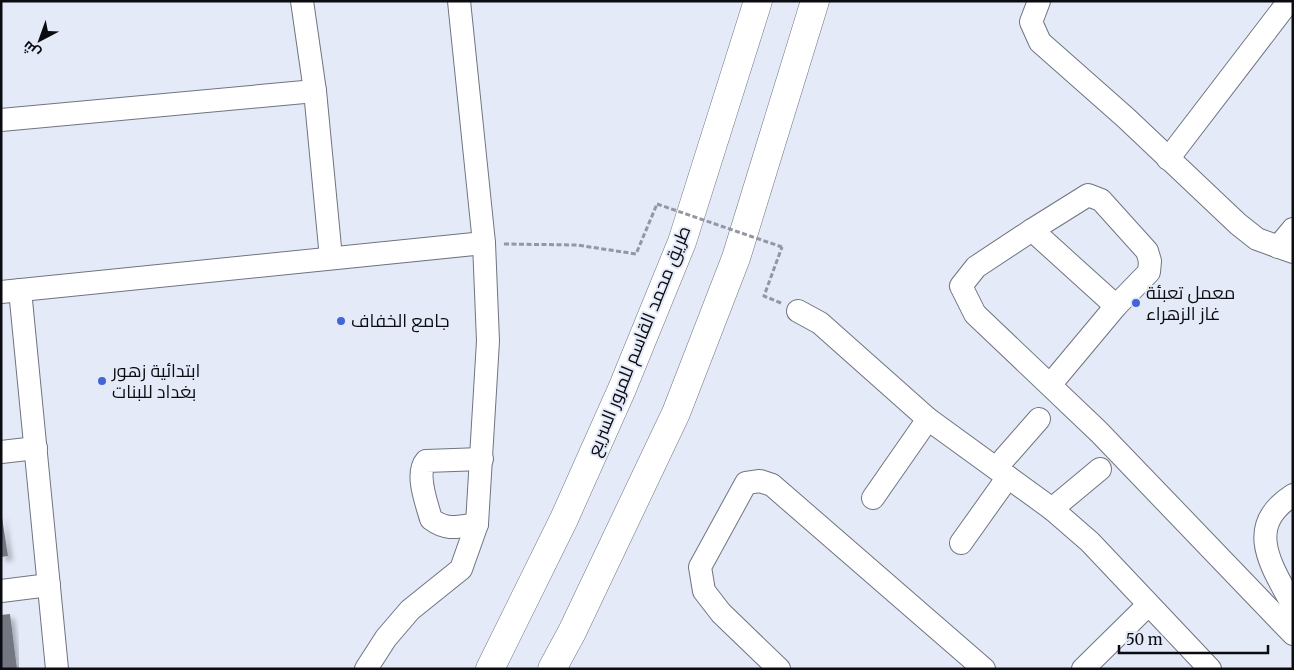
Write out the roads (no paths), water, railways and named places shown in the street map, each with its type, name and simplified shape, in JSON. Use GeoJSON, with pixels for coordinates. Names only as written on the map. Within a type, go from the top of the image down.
{"type":"FeatureCollection","features":[{"type":"Feature","properties":{"kind":"highway","name":"طريق محمد القاسم للمرور السريع"},"geometry":{"type":"LineString","coordinates":[[490,669],[564,519],[622,389],[682,242],[758,1]]}},
{"type":"Feature","properties":{"kind":"highway"},"geometry":{"type":"LineString","coordinates":[[552,669],[572,632],[679,404],[736,258],[784,108],[815,1]]}},
{"type":"Feature","properties":{"kind":"street"},"geometry":{"type":"LineString","coordinates":[[302,1],[315,91],[331,258]]}},
{"type":"Feature","properties":{"kind":"street"},"geometry":{"type":"LineString","coordinates":[[366,669],[386,638],[410,610],[462,569],[477,524],[488,341],[484,244],[459,1]]}},
{"type":"Feature","properties":{"kind":"street"},"geometry":{"type":"LineString","coordinates":[[1039,1],[1031,22],[1040,42],[1126,118],[1238,224],[1256,239],[1286,249],[1293,229]]}},
{"type":"Feature","properties":{"kind":"street"},"geometry":{"type":"LineString","coordinates":[[1168,158],[1289,1]]}},
{"type":"Feature","properties":{"kind":"street"},"geometry":{"type":"LineString","coordinates":[[1,120],[315,91]]}},
{"type":"Feature","properties":{"kind":"street"},"geometry":{"type":"LineString","coordinates":[[1050,385],[1116,306],[1149,272],[1150,261],[1147,251],[1101,200],[1088,195],[976,267],[961,286],[975,314],[1099,432],[1293,634]]}},
{"type":"Feature","properties":{"kind":"street"},"geometry":{"type":"LineString","coordinates":[[1032,230],[1116,306]]}},
{"type":"Feature","properties":{"kind":"street"},"geometry":{"type":"LineString","coordinates":[[57,669],[36,448],[10,291],[484,244]]}},
{"type":"Feature","properties":{"kind":"street"},"geometry":{"type":"LineString","coordinates":[[798,311],[820,323],[928,419],[1052,509],[1090,542],[1210,669]]}},
{"type":"Feature","properties":{"kind":"street"},"geometry":{"type":"LineString","coordinates":[[873,498],[928,419]]}},
{"type":"Feature","properties":{"kind":"street"},"geometry":{"type":"LineString","coordinates":[[961,543],[1002,472],[1039,419]]}},
{"type":"Feature","properties":{"kind":"street"},"geometry":{"type":"LineString","coordinates":[[1,452],[36,448]]}},
{"type":"Feature","properties":{"kind":"street"},"geometry":{"type":"LineString","coordinates":[[477,524],[452,528],[438,524],[431,519],[421,477],[422,466],[426,461],[482,459]]}},
{"type":"Feature","properties":{"kind":"street"},"geometry":{"type":"LineString","coordinates":[[1052,509],[1100,469]]}},
{"type":"Feature","properties":{"kind":"street"},"geometry":{"type":"LineString","coordinates":[[779,669],[721,613],[704,591],[700,567],[746,483],[760,481],[772,485],[984,669]]}},
{"type":"Feature","properties":{"kind":"street"},"geometry":{"type":"LineString","coordinates":[[1293,495],[1280,504],[1269,517],[1264,539],[1270,562],[1293,606]]}},
{"type":"Feature","properties":{"kind":"street"},"geometry":{"type":"LineString","coordinates":[[1,591],[49,585]]}},
{"type":"Feature","properties":{"kind":"street"},"geometry":{"type":"LineString","coordinates":[[1083,669],[1148,605]]}},
{"type":"Feature","properties":{"kind":"place","name":"معمل تعبئة غاز الزهراء"},"geometry":{"type":"Point","coordinates":[1136,303]}},
{"type":"Feature","properties":{"kind":"place","name":"جامع الخفاف"},"geometry":{"type":"Point","coordinates":[341,321]}},
{"type":"Feature","properties":{"kind":"place","name":"ابتدائية زهور بغداد للبنات"},"geometry":{"type":"Point","coordinates":[102,381]}}]}
